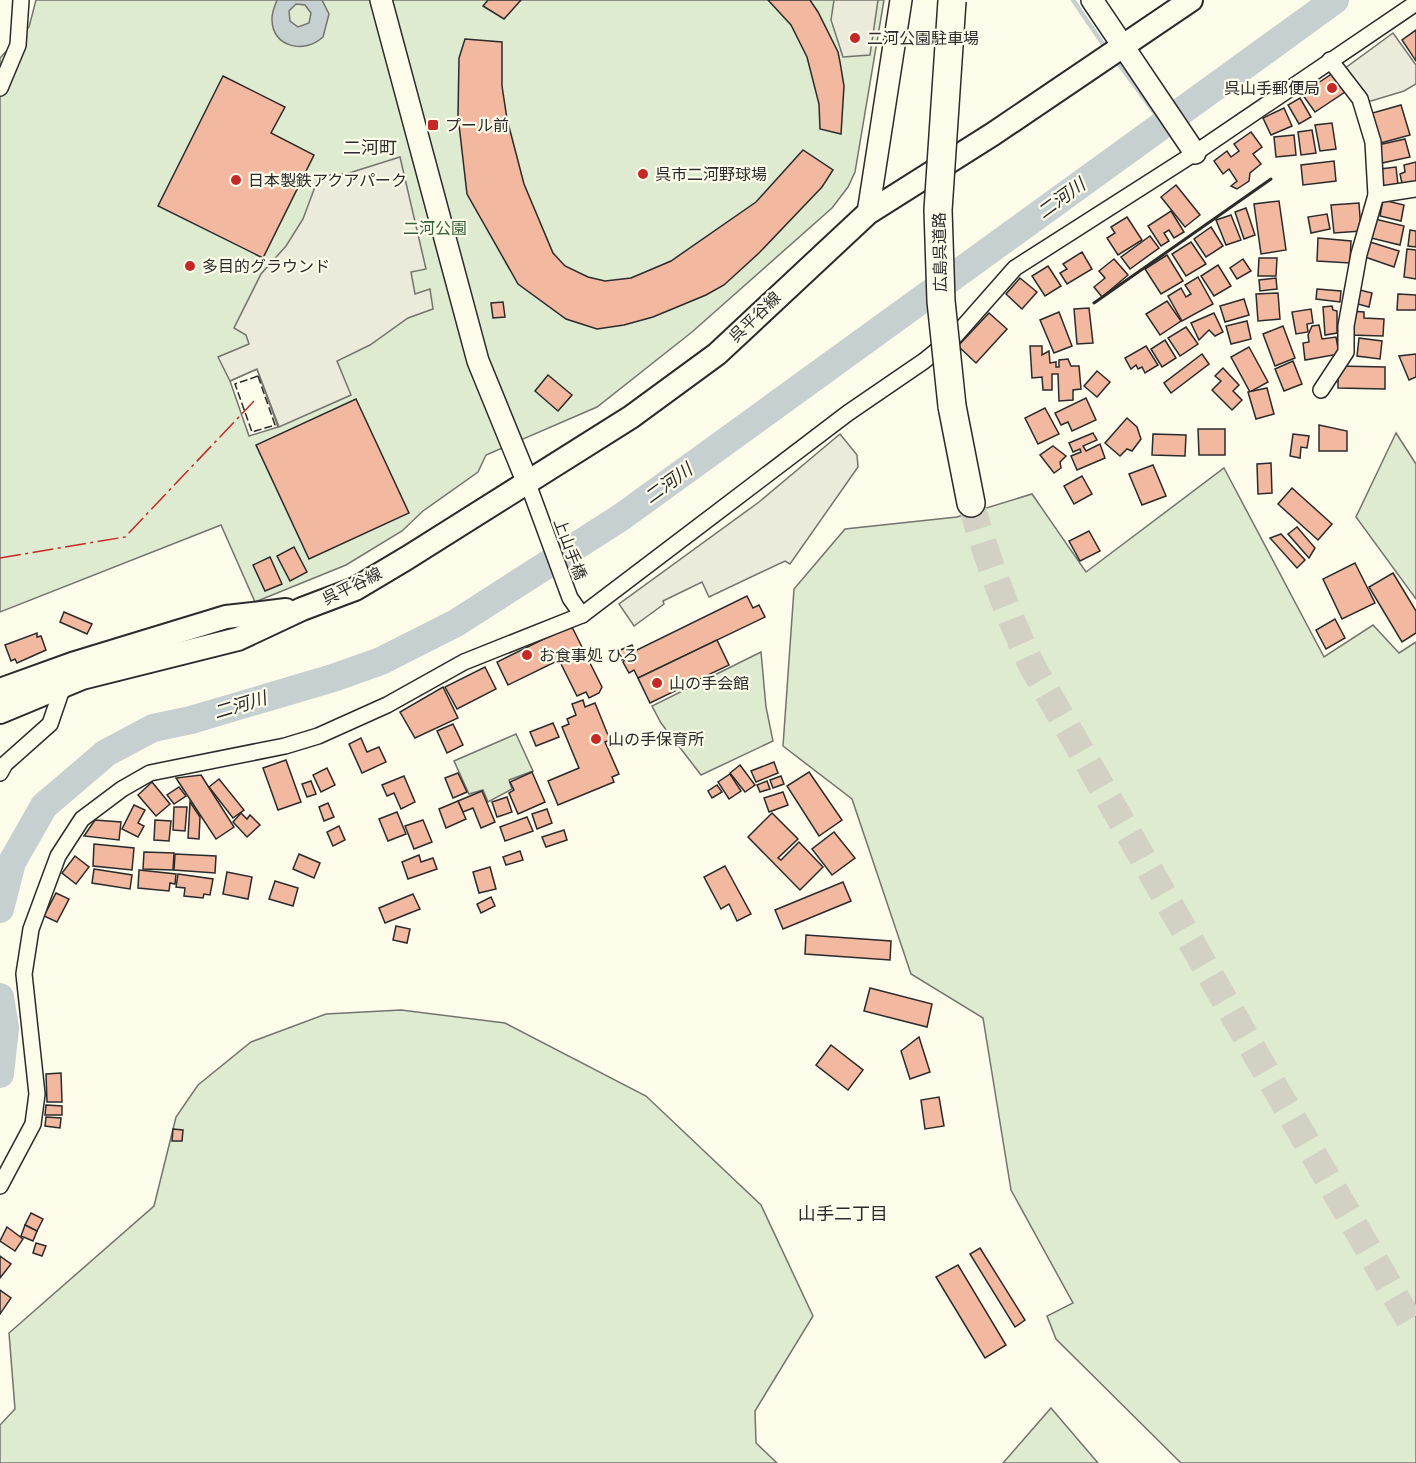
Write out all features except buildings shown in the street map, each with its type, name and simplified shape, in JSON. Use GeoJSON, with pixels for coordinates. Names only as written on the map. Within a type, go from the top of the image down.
{"type":"FeatureCollection","features":[{"type":"Feature","properties":{"kind":"highway","name":"広島呉道路"},"geometry":{"type":"LineString","coordinates":[[952,0],[942,118],[939,210],[941,301],[952,406],[971,503]]}},
{"type":"Feature","properties":{"kind":"main road","name":"呉平谷線"},"geometry":{"type":"LineString","coordinates":[[0,712],[82,678],[238,639],[302,609],[355,589],[631,417],[717,354],[868,213],[993,134],[1129,54],[1191,0]]}},
{"type":"Feature","properties":{"kind":"main road","name":"呉平谷線"},"geometry":{"type":"LineString","coordinates":[[0,690],[226,616],[302,609]]}},
{"type":"Feature","properties":{"kind":"street"},"geometry":{"type":"LineString","coordinates":[[0,88],[18,45],[21,0]]}},
{"type":"Feature","properties":{"kind":"street"},"geometry":{"type":"LineString","coordinates":[[381,0],[478,361],[526,481]]}},
{"type":"Feature","properties":{"kind":"street"},"geometry":{"type":"LineString","coordinates":[[868,213],[901,0]]}},
{"type":"Feature","properties":{"kind":"street"},"geometry":{"type":"LineString","coordinates":[[1092,0],[1192,148]]}},
{"type":"Feature","properties":{"kind":"street"},"geometry":{"type":"LineString","coordinates":[[0,1186],[33,1124],[37,1094],[24,974],[31,929],[58,856],[82,819],[122,789],[150,773],[285,746],[318,736],[387,705],[464,662],[582,615],[848,413],[924,361],[956,335],[1015,268],[1192,148],[1416,3]]}},
{"type":"Feature","properties":{"kind":"street"},"geometry":{"type":"LineString","coordinates":[[1321,390],[1346,352],[1346,326],[1359,254],[1376,195],[1373,142],[1360,99],[1330,60]]}},
{"type":"Feature","properties":{"kind":"street"},"geometry":{"type":"LineString","coordinates":[[1376,195],[1416,189]]}},
{"type":"Feature","properties":{"kind":"street","name":"上山手橋"},"geometry":{"type":"LineString","coordinates":[[526,481],[570,598],[582,615]]}},
{"type":"Feature","properties":{"kind":"street"},"geometry":{"type":"LineString","coordinates":[[0,773],[5,765],[50,724],[63,686]]}},
{"type":"Feature","properties":{"kind":"green space","name":"二河公園"},"geometry":{"type":"Polygon","coordinates":[[[36,0],[884,0],[855,172],[848,187],[832,208],[692,332],[597,407],[486,455],[478,472],[423,511],[402,531],[346,565],[255,602],[221,525],[0,612],[0,58],[29,27],[36,0]],[[257,369],[230,381],[249,436],[278,427],[257,369]]]}},
{"type":"Feature","properties":{"kind":"green space"},"geometry":{"type":"Polygon","coordinates":[[[1396,433],[1416,464],[1416,599],[1356,517],[1396,433]]]}},
{"type":"Feature","properties":{"kind":"green space"},"geometry":{"type":"Polygon","coordinates":[[[1224,468],[1324,657],[1373,625],[1399,653],[1416,642],[1416,1463],[1181,1463],[1056,1339],[1047,1316],[1073,1303],[1011,1190],[983,1018],[911,974],[852,799],[783,746],[794,589],[845,529],[957,517],[1032,494],[1086,572],[1224,468]]]}},
{"type":"Feature","properties":{"kind":"green space"},"geometry":{"type":"Polygon","coordinates":[[[761,652],[766,707],[773,741],[701,775],[661,723],[652,706],[761,652]]]}},
{"type":"Feature","properties":{"kind":"green space"},"geometry":{"type":"Polygon","coordinates":[[[516,734],[533,771],[509,780],[512,789],[488,802],[483,790],[469,794],[454,761],[516,734]]]}},
{"type":"Feature","properties":{"kind":"green space"},"geometry":{"type":"Polygon","coordinates":[[[401,1010],[505,1023],[646,1096],[761,1205],[813,1316],[755,1411],[756,1443],[777,1463],[0,1463],[0,1425],[15,1409],[9,1333],[154,1206],[176,1117],[198,1085],[251,1042],[326,1014],[401,1010]]]}},
{"type":"Feature","properties":{"kind":"green space"},"geometry":{"type":"Polygon","coordinates":[[[1051,1408],[1098,1463],[1003,1463],[1051,1408]]]}},
{"type":"Feature","properties":{"kind":"shaded area"},"geometry":{"type":"Polygon","coordinates":[[[277,0],[322,0],[329,14],[323,37],[316,42],[299,46],[283,42],[273,28],[272,15],[277,0]],[[296,4],[289,11],[290,21],[298,27],[309,23],[311,13],[305,5],[296,4]]]}},
{"type":"Feature","properties":{"kind":"shaded area","name":"二河公園駐車場"},"geometry":{"type":"Polygon","coordinates":[[[834,0],[878,0],[870,55],[843,57],[831,20],[834,0]]]}},
{"type":"Feature","properties":{"kind":"shaded area"},"geometry":{"type":"Polygon","coordinates":[[[1393,33],[1416,65],[1416,84],[1404,91],[1371,101],[1364,100],[1344,69],[1393,33]]]}},
{"type":"Feature","properties":{"kind":"shaded area"},"geometry":{"type":"Polygon","coordinates":[[[400,157],[426,269],[411,272],[415,294],[430,289],[433,309],[408,318],[370,345],[337,361],[351,395],[279,427],[257,369],[230,381],[218,357],[249,344],[246,335],[234,328],[261,274],[286,246],[303,219],[319,176],[346,174],[400,157]]]}},
{"type":"Feature","properties":{"kind":"shaded area"},"geometry":{"type":"Polygon","coordinates":[[[840,434],[857,455],[858,467],[790,564],[785,561],[709,597],[702,582],[663,601],[664,604],[634,626],[619,604],[759,502],[840,434]]]}},
{"type":"Feature","properties":{"kind":"waterway"},"geometry":{"type":"LineString","coordinates":[[1073,0],[1107,50]]}},
{"type":"Feature","properties":{"kind":"waterway","name":"二河川"},"geometry":{"type":"LineString","coordinates":[[0,909],[12,862],[44,806],[106,753],[153,728],[191,720],[333,678],[381,661],[456,623],[620,518],[1335,0]]}},
{"type":"Feature","properties":{"kind":"waterway"},"geometry":{"type":"LineString","coordinates":[[1115,59],[1163,124]]}},
{"type":"Feature","properties":{"kind":"waterway","name":"二河川"},"geometry":{"type":"LineString","coordinates":[[0,997],[5,1028],[0,1074]]}},
{"type":"Feature","properties":{"kind":"tunnel"},"geometry":{"type":"LineString","coordinates":[[971,503],[998,586],[1032,666],[1416,1332]]}},
{"type":"Feature","properties":{"kind":"fence"},"geometry":{"type":"LineString","coordinates":[[258,376],[275,425],[252,432],[235,384],[258,376]]}},
{"type":"Feature","properties":{"kind":"wall"},"geometry":{"type":"LineString","coordinates":[[1094,303],[1271,179]]}},
{"type":"Feature","properties":{"kind":"power"},"geometry":{"type":"LineString","coordinates":[[0,558],[125,537],[254,401]]}},
{"type":"Feature","properties":{"kind":"place","name":"二河公園駐車場"},"geometry":{"type":"Point","coordinates":[855,38]}},
{"type":"Feature","properties":{"kind":"place","name":"呉山手郵便局"},"geometry":{"type":"Point","coordinates":[1332,88]}},
{"type":"Feature","properties":{"kind":"place","name":"プール前"},"geometry":{"type":"Point","coordinates":[433,125]}},
{"type":"Feature","properties":{"kind":"place","name":"呉市二河野球場"},"geometry":{"type":"Point","coordinates":[643,174]}},
{"type":"Feature","properties":{"kind":"place","name":"日本製鉄アクアパーク"},"geometry":{"type":"Point","coordinates":[236,180]}},
{"type":"Feature","properties":{"kind":"place","name":"多目的グラウンド"},"geometry":{"type":"Point","coordinates":[190,266]}},
{"type":"Feature","properties":{"kind":"place","name":"お食事処 ひろ"},"geometry":{"type":"Point","coordinates":[527,655]}},
{"type":"Feature","properties":{"kind":"place","name":"山の手会館"},"geometry":{"type":"Point","coordinates":[657,683]}},
{"type":"Feature","properties":{"kind":"place","name":"山の手保育所"},"geometry":{"type":"Point","coordinates":[596,739]}},
{"type":"Feature","properties":{"kind":"district","name":"二河町"},"geometry":{"type":"Point","coordinates":[370,147]}},
{"type":"Feature","properties":{"kind":"district","name":"山手二丁目"},"geometry":{"type":"Point","coordinates":[843,1213]}}]}
